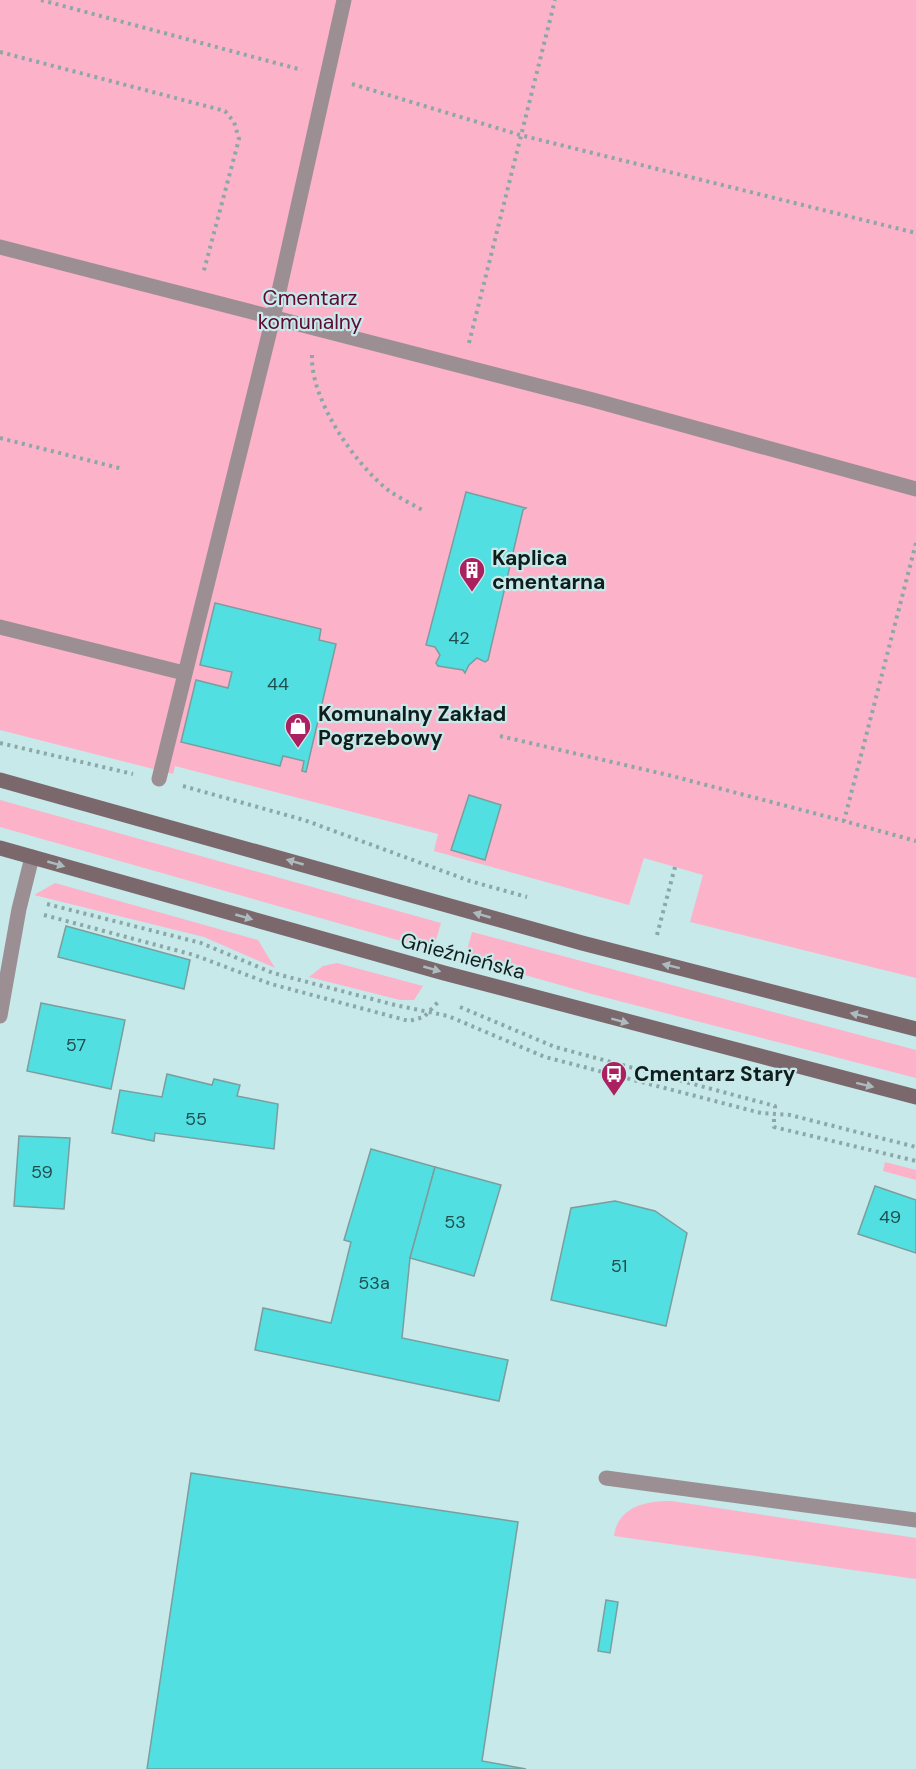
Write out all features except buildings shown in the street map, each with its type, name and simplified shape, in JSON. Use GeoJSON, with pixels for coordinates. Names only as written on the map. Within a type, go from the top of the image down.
{"type":"FeatureCollection","features":[{"type":"Feature","properties":{"kind":"main road"},"geometry":{"type":"LineString","coordinates":[[0,780],[582,943],[916,1029]]}},
{"type":"Feature","properties":{"kind":"main road","name":"Gnieźnieńska"},"geometry":{"type":"LineString","coordinates":[[0,848],[639,1026],[916,1097]]}},
{"type":"Feature","properties":{"kind":"lane"},"geometry":{"type":"LineString","coordinates":[[159,779],[273,318],[344,0]]}},
{"type":"Feature","properties":{"kind":"lane"},"geometry":{"type":"LineString","coordinates":[[0,247],[318,328],[916,489]]}},
{"type":"Feature","properties":{"kind":"lane"},"geometry":{"type":"LineString","coordinates":[[0,627],[184,674]]}},
{"type":"Feature","properties":{"kind":"lane"},"geometry":{"type":"LineString","coordinates":[[0,1016],[20,904],[32,857]]}},
{"type":"Feature","properties":{"kind":"lane"},"geometry":{"type":"LineString","coordinates":[[606,1478],[916,1520]]}},
{"type":"Feature","properties":{"kind":"path"},"geometry":{"type":"LineString","coordinates":[[42,0],[326,76],[520,135],[916,233]]}},
{"type":"Feature","properties":{"kind":"path"},"geometry":{"type":"LineString","coordinates":[[463,367],[555,0]]}},
{"type":"Feature","properties":{"kind":"path"},"geometry":{"type":"LineString","coordinates":[[0,51],[225,111],[234,122],[239,139],[196,298]]}},
{"type":"Feature","properties":{"kind":"path"},"geometry":{"type":"LineString","coordinates":[[318,328],[312,358],[325,413],[360,460],[388,490],[424,512]]}},
{"type":"Feature","properties":{"kind":"path"},"geometry":{"type":"LineString","coordinates":[[0,438],[123,469]]}},
{"type":"Feature","properties":{"kind":"path"},"geometry":{"type":"LineString","coordinates":[[844,821],[916,543]]}},
{"type":"Feature","properties":{"kind":"path"},"geometry":{"type":"LineString","coordinates":[[500,736],[668,775],[916,841]]}},
{"type":"Feature","properties":{"kind":"path"},"geometry":{"type":"LineString","coordinates":[[0,743],[159,779],[304,820],[470,881],[536,900]]}},
{"type":"Feature","properties":{"kind":"path"},"geometry":{"type":"LineString","coordinates":[[657,935],[675,867]]}},
{"type":"Feature","properties":{"kind":"path"},"geometry":{"type":"LineString","coordinates":[[20,904],[194,955],[271,984],[391,1017],[409,1021],[424,1017],[437,1000],[445,1002]]}},
{"type":"Feature","properties":{"kind":"path"},"geometry":{"type":"LineString","coordinates":[[20,904],[68,907],[201,943],[273,973],[395,1005],[448,1016],[545,1057],[761,1113],[790,1115],[916,1147]]}},
{"type":"Feature","properties":{"kind":"path"},"geometry":{"type":"LineString","coordinates":[[646,932],[667,938]]}},
{"type":"Feature","properties":{"kind":"path"},"geometry":{"type":"LineString","coordinates":[[452,1004],[555,1047],[775,1106],[775,1109]]}},
{"type":"Feature","properties":{"kind":"path"},"geometry":{"type":"LineString","coordinates":[[774,1119],[774,1126],[916,1161]]}},
{"type":"Feature","properties":{"kind":"green space","name":"Cmentarz komunalny"},"geometry":{"type":"Polygon","coordinates":[[[0,0],[916,0],[916,978],[690,922],[703,875],[644,858],[629,905],[434,851],[438,834],[175,766],[173,774],[0,730],[0,0]]]}},
{"type":"Feature","properties":{"kind":"green space"},"geometry":{"type":"Polygon","coordinates":[[[0,800],[441,923],[433,950],[0,827],[0,800]]]}},
{"type":"Feature","properties":{"kind":"green space"},"geometry":{"type":"Polygon","coordinates":[[[55,883],[258,940],[275,968],[204,937],[34,895],[55,883]]]}},
{"type":"Feature","properties":{"kind":"green space"},"geometry":{"type":"Polygon","coordinates":[[[472,932],[916,1050],[916,1078],[592,994],[465,958],[472,932]]]}},
{"type":"Feature","properties":{"kind":"green space"},"geometry":{"type":"Polygon","coordinates":[[[337,963],[423,986],[414,1000],[400,1000],[309,977],[323,966],[337,963]]]}},
{"type":"Feature","properties":{"kind":"green space"},"geometry":{"type":"Polygon","coordinates":[[[885,1162],[916,1170],[916,1180],[883,1171],[885,1162]]]}},
{"type":"Feature","properties":{"kind":"green space"},"geometry":{"type":"Polygon","coordinates":[[[671,1501],[916,1538],[916,1579],[614,1536],[621,1518],[627,1512],[643,1504],[671,1501]]]}},
{"type":"Feature","properties":{"kind":"place","name":"Kaplica cmentarna"},"geometry":{"type":"Point","coordinates":[472,593]}},
{"type":"Feature","properties":{"kind":"place","name":"Komunalny Zakład Pogrzebowy"},"geometry":{"type":"Point","coordinates":[298,749]}},
{"type":"Feature","properties":{"kind":"place","name":"Cmentarz Stary"},"geometry":{"type":"Point","coordinates":[614,1097]}}]}
